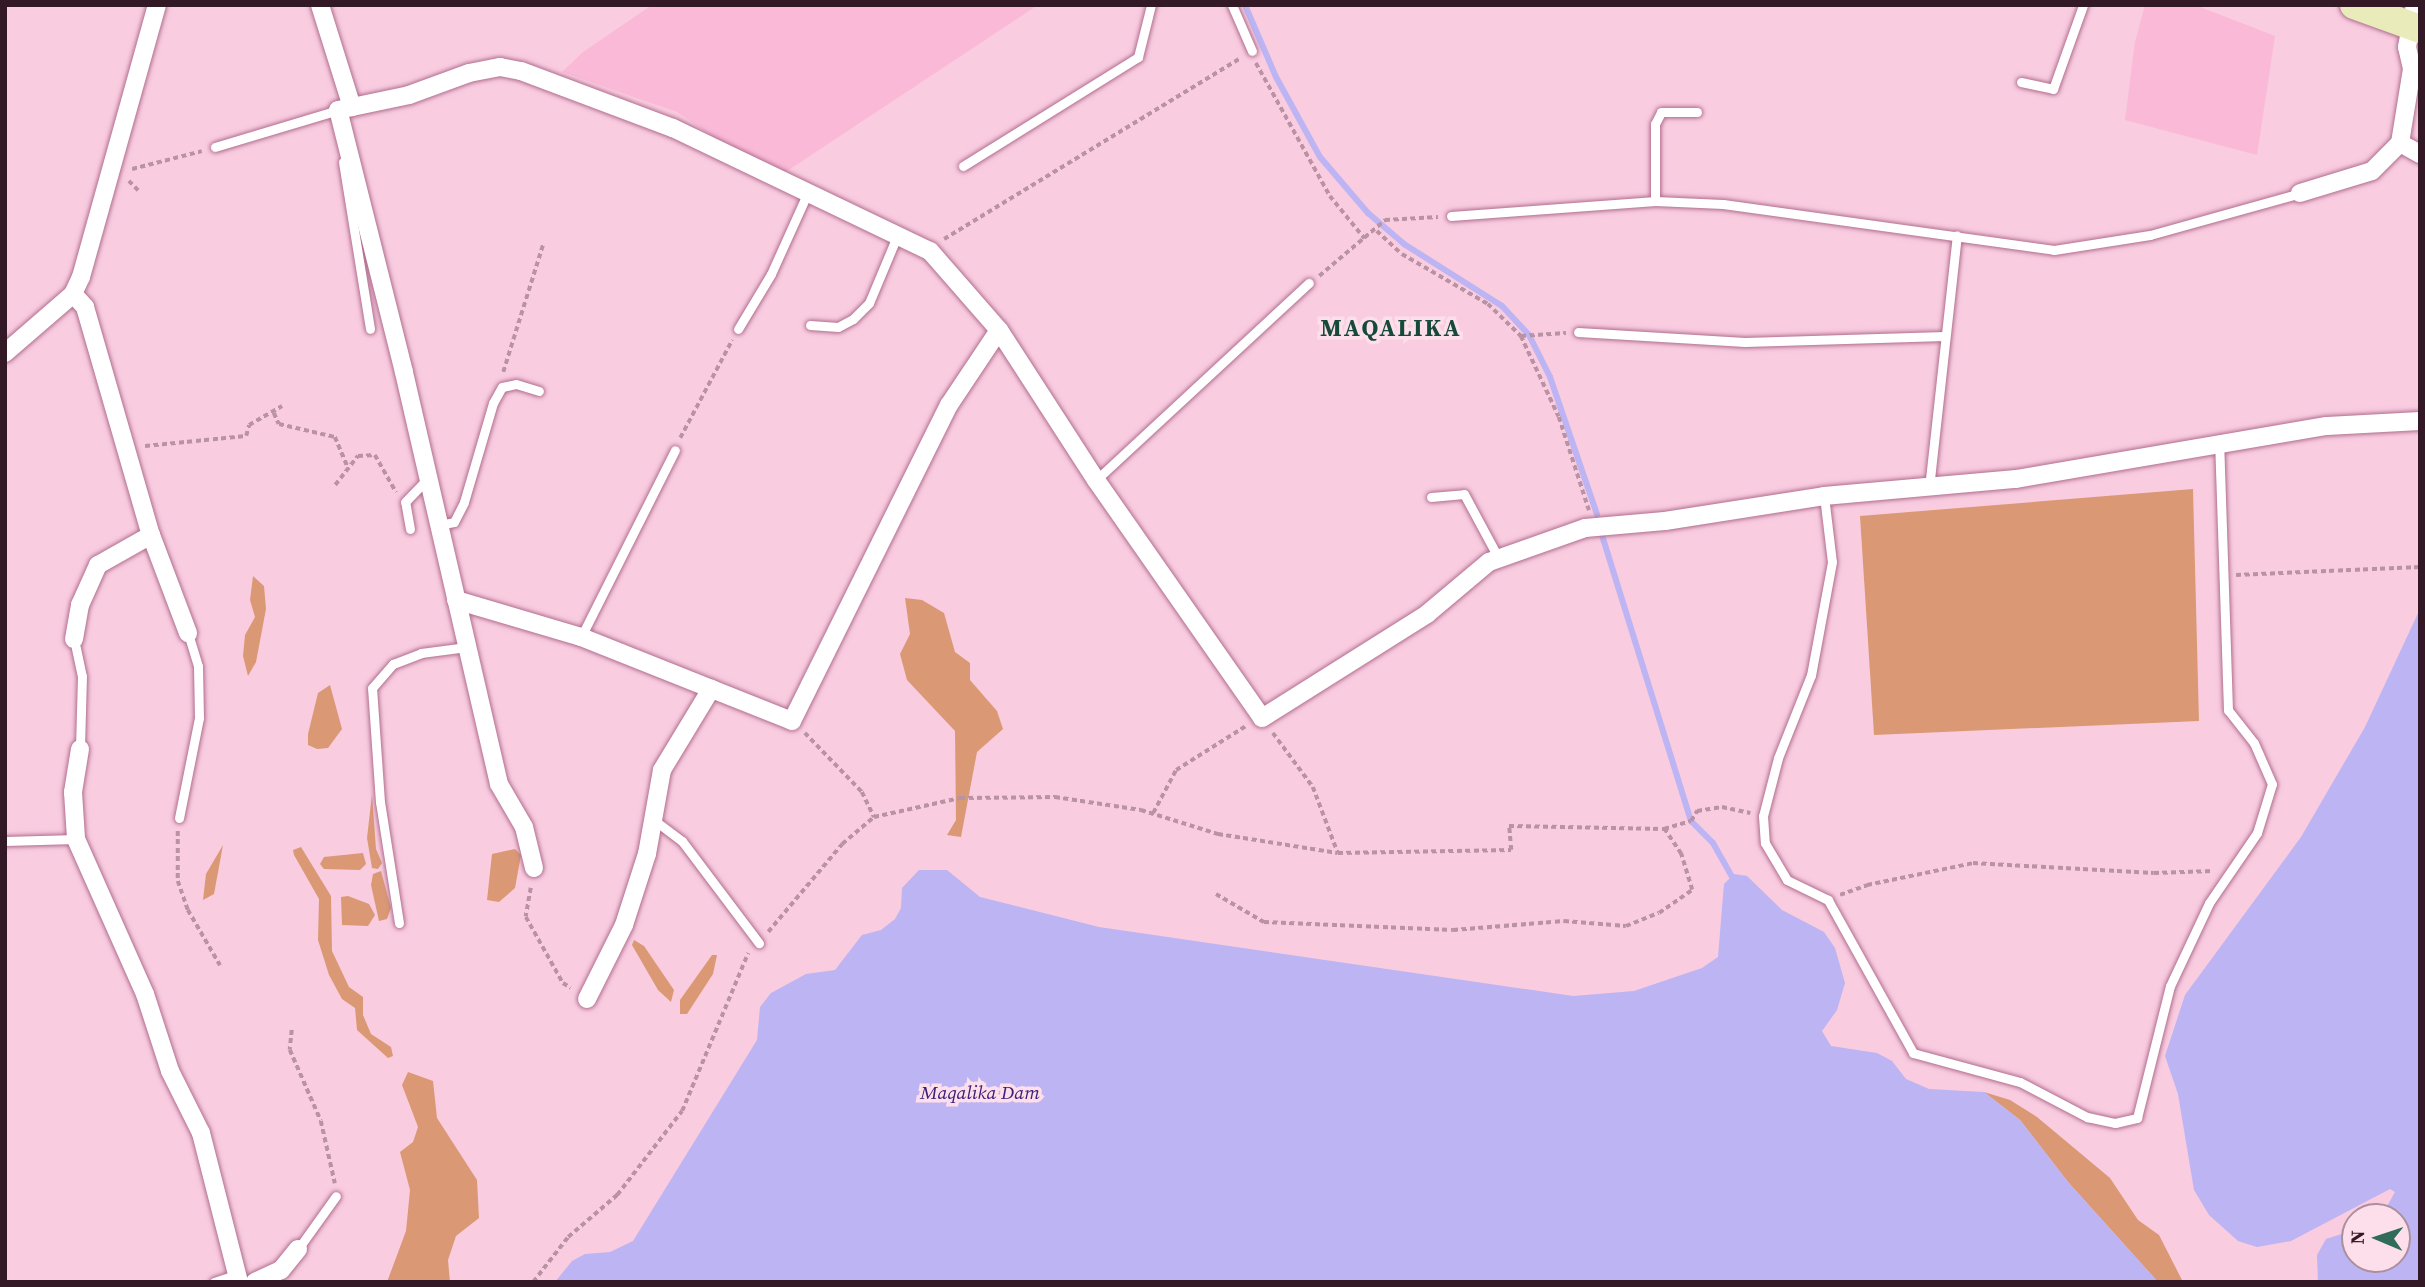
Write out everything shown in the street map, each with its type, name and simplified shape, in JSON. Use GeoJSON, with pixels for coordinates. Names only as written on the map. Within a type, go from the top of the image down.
{"type":"FeatureCollection","features":[{"type":"Feature","properties":{"kind":"main road"},"geometry":{"type":"LineString","coordinates":[[2354,5],[2414,20]]}},
{"type":"Feature","properties":{"kind":"street"},"geometry":{"type":"LineString","coordinates":[[5,353],[73,294],[157,5]]}},
{"type":"Feature","properties":{"kind":"street"},"geometry":{"type":"LineString","coordinates":[[320,5],[345,109],[348,147],[404,372],[426,480],[499,784],[524,827],[534,868]]}},
{"type":"Feature","properties":{"kind":"street"},"geometry":{"type":"LineString","coordinates":[[2300,193],[2372,171],[2400,143],[2412,69],[2407,47],[2414,20]]}},
{"type":"Feature","properties":{"kind":"street"},"geometry":{"type":"LineString","coordinates":[[345,109],[409,95],[469,73],[510,69],[673,128],[930,251],[999,330],[1096,480],[1262,718],[1427,614],[1472,576],[1499,559],[1594,526],[1665,521],[1824,496],[1929,489],[2118,463],[2219,442],[2327,426],[2420,421]]}},
{"type":"Feature","properties":{"kind":"street"},"geometry":{"type":"LineString","coordinates":[[2400,143],[2420,154]]}},
{"type":"Feature","properties":{"kind":"street"},"geometry":{"type":"LineString","coordinates":[[73,294],[85,307],[129,450],[151,535],[187,633]]}},
{"type":"Feature","properties":{"kind":"street"},"geometry":{"type":"LineString","coordinates":[[456,600],[581,637],[792,721],[949,404],[999,330]]}},
{"type":"Feature","properties":{"kind":"street"},"geometry":{"type":"LineString","coordinates":[[74,639],[80,605],[98,565],[151,535]]}},
{"type":"Feature","properties":{"kind":"street"},"geometry":{"type":"LineString","coordinates":[[587,999],[624,925],[654,820],[662,770],[711,689]]}},
{"type":"Feature","properties":{"kind":"street"},"geometry":{"type":"LineString","coordinates":[[80,749],[73,792],[76,839],[145,994],[170,1071],[201,1133],[235,1252],[238,1278]]}},
{"type":"Feature","properties":{"kind":"street"},"geometry":{"type":"LineString","coordinates":[[255,1282],[281,1270],[298,1249]]}},
{"type":"Feature","properties":{"kind":"lane"},"geometry":{"type":"LineString","coordinates":[[963,166],[1138,57],[1152,5]]}},
{"type":"Feature","properties":{"kind":"lane"},"geometry":{"type":"LineString","coordinates":[[1232,5],[1252,51]]}},
{"type":"Feature","properties":{"kind":"lane"},"geometry":{"type":"LineString","coordinates":[[2021,82],[2053,89],[2083,5]]}},
{"type":"Feature","properties":{"kind":"lane"},"geometry":{"type":"LineString","coordinates":[[215,147],[345,109]]}},
{"type":"Feature","properties":{"kind":"lane"},"geometry":{"type":"LineString","coordinates":[[1655,201],[1655,124],[1661,112],[1698,112]]}},
{"type":"Feature","properties":{"kind":"lane"},"geometry":{"type":"LineString","coordinates":[[348,147],[343,159],[370,329]]}},
{"type":"Feature","properties":{"kind":"lane"},"geometry":{"type":"LineString","coordinates":[[738,329],[771,274],[808,192]]}},
{"type":"Feature","properties":{"kind":"lane"},"geometry":{"type":"LineString","coordinates":[[1451,216],[1655,201],[1723,205],[2054,250],[2106,244],[2300,193]]}},
{"type":"Feature","properties":{"kind":"lane"},"geometry":{"type":"LineString","coordinates":[[810,325],[838,327],[853,319],[869,303],[897,236]]}},
{"type":"Feature","properties":{"kind":"lane"},"geometry":{"type":"LineString","coordinates":[[1929,489],[1957,236]]}},
{"type":"Feature","properties":{"kind":"lane"},"geometry":{"type":"LineString","coordinates":[[1096,480],[1309,283]]}},
{"type":"Feature","properties":{"kind":"lane"},"geometry":{"type":"LineString","coordinates":[[1578,332],[1745,342],[1945,336]]}},
{"type":"Feature","properties":{"kind":"lane"},"geometry":{"type":"LineString","coordinates":[[438,526],[454,522],[464,502],[493,403],[502,387],[516,384],[539,391]]}},
{"type":"Feature","properties":{"kind":"lane"},"geometry":{"type":"LineString","coordinates":[[1824,496],[1832,562],[1811,675],[1778,758],[1763,816],[1765,844],[1787,880],[1828,900],[1913,1054],[2020,1083],[2087,1117],[2115,1123],[2137,1118],[2170,986],[2209,903],[2257,833],[2272,784],[2254,743],[2228,710],[2219,442]]}},
{"type":"Feature","properties":{"kind":"lane"},"geometry":{"type":"LineString","coordinates":[[581,637],[675,450]]}},
{"type":"Feature","properties":{"kind":"lane"},"geometry":{"type":"LineString","coordinates":[[410,529],[405,502],[426,480]]}},
{"type":"Feature","properties":{"kind":"lane"},"geometry":{"type":"LineString","coordinates":[[1431,497],[1464,494],[1499,559]]}},
{"type":"Feature","properties":{"kind":"lane"},"geometry":{"type":"LineString","coordinates":[[179,818],[199,718],[198,666],[187,633]]}},
{"type":"Feature","properties":{"kind":"lane"},"geometry":{"type":"LineString","coordinates":[[74,639],[82,676],[80,749]]}},
{"type":"Feature","properties":{"kind":"lane"},"geometry":{"type":"LineString","coordinates":[[399,923],[380,802],[372,688],[393,664],[421,653],[467,647]]}},
{"type":"Feature","properties":{"kind":"lane"},"geometry":{"type":"LineString","coordinates":[[654,820],[682,841],[759,943]]}},
{"type":"Feature","properties":{"kind":"lane"},"geometry":{"type":"LineString","coordinates":[[5,841],[76,839]]}},
{"type":"Feature","properties":{"kind":"lane"},"geometry":{"type":"LineString","coordinates":[[298,1249],[336,1196]]}},
{"type":"Feature","properties":{"kind":"lane"},"geometry":{"type":"LineString","coordinates":[[214,1282],[238,1278]]}},
{"type":"Feature","properties":{"kind":"path"},"geometry":{"type":"LineString","coordinates":[[930,251],[1071,159],[1252,51],[1261,76],[1329,196],[1365,239]]}},
{"type":"Feature","properties":{"kind":"path"},"geometry":{"type":"LineString","coordinates":[[125,171],[215,147]]}},
{"type":"Feature","properties":{"kind":"path"},"geometry":{"type":"LineString","coordinates":[[1309,283],[1377,231],[1385,220],[1451,216]]}},
{"type":"Feature","properties":{"kind":"path"},"geometry":{"type":"LineString","coordinates":[[1377,231],[1402,254],[1488,304],[1521,336],[1559,417],[1594,526]]}},
{"type":"Feature","properties":{"kind":"path"},"geometry":{"type":"LineString","coordinates":[[502,387],[543,244]]}},
{"type":"Feature","properties":{"kind":"path"},"geometry":{"type":"LineString","coordinates":[[675,450],[738,329]]}},
{"type":"Feature","properties":{"kind":"path"},"geometry":{"type":"LineString","coordinates":[[1521,336],[1578,332]]}},
{"type":"Feature","properties":{"kind":"path"},"geometry":{"type":"LineString","coordinates":[[129,450],[246,436],[249,425],[282,406]]}},
{"type":"Feature","properties":{"kind":"path"},"geometry":{"type":"LineString","coordinates":[[274,413],[279,425],[335,437],[348,468]]}},
{"type":"Feature","properties":{"kind":"path"},"geometry":{"type":"LineString","coordinates":[[335,485],[358,456],[375,455],[405,502]]}},
{"type":"Feature","properties":{"kind":"path"},"geometry":{"type":"LineString","coordinates":[[2224,575],[2420,567]]}},
{"type":"Feature","properties":{"kind":"path"},"geometry":{"type":"LineString","coordinates":[[1153,814],[1176,770],[1215,742],[1262,718],[1313,787],[1338,853]]}},
{"type":"Feature","properties":{"kind":"path"},"geometry":{"type":"LineString","coordinates":[[792,721],[862,792],[874,817]]}},
{"type":"Feature","properties":{"kind":"path"},"geometry":{"type":"LineString","coordinates":[[533,1282],[568,1237],[617,1195],[682,1111],[733,994],[743,958],[759,943],[842,844],[874,817],[960,798],[1055,797],[1153,814],[1218,834],[1338,853],[1511,849],[1509,826],[1664,829],[1690,821],[1697,811],[1722,807],[1763,816]]}},
{"type":"Feature","properties":{"kind":"path"},"geometry":{"type":"LineString","coordinates":[[179,818],[178,881],[188,910],[220,965]]}},
{"type":"Feature","properties":{"kind":"path"},"geometry":{"type":"LineString","coordinates":[[1216,894],[1264,922],[1453,929],[1564,921],[1626,926],[1659,913],[1692,890],[1681,854],[1664,829]]}},
{"type":"Feature","properties":{"kind":"path"},"geometry":{"type":"LineString","coordinates":[[1828,900],[1867,885],[1973,863],[2229,874]]}},
{"type":"Feature","properties":{"kind":"path"},"geometry":{"type":"LineString","coordinates":[[534,868],[526,917],[563,983],[587,999]]}},
{"type":"Feature","properties":{"kind":"path"},"geometry":{"type":"LineString","coordinates":[[292,1030],[290,1049],[327,1140],[337,1180],[332,1187],[336,1196]]}},
{"type":"Feature","properties":{"kind":"shaded area"},"geometry":{"type":"Polygon","coordinates":[[[652,5],[1038,5],[784,173],[723,143],[677,112],[562,72],[583,52],[652,5]]]}},
{"type":"Feature","properties":{"kind":"shaded area"},"geometry":{"type":"Polygon","coordinates":[[[2145,5],[2195,5],[2275,36],[2257,155],[2125,120],[2135,42],[2145,5]]]}},
{"type":"Feature","properties":{"kind":"shaded area"},"geometry":{"type":"Polygon","coordinates":[[[2193,489],[2199,721],[1874,735],[1860,516],[2193,489]]]}},
{"type":"Feature","properties":{"kind":"shaded area"},"geometry":{"type":"Polygon","coordinates":[[[253,576],[264,586],[266,609],[256,662],[248,676],[243,656],[245,635],[255,617],[250,600],[253,576]]]}},
{"type":"Feature","properties":{"kind":"shaded area"},"geometry":{"type":"Polygon","coordinates":[[[905,598],[922,600],[944,613],[955,652],[970,663],[970,680],[997,711],[1003,729],[977,752],[961,837],[947,835],[956,820],[955,731],[907,680],[900,654],[910,634],[905,598]]]}},
{"type":"Feature","properties":{"kind":"shaded area"},"geometry":{"type":"Polygon","coordinates":[[[330,685],[342,729],[328,748],[317,749],[308,745],[308,734],[318,693],[330,685]]]}},
{"type":"Feature","properties":{"kind":"shaded area"},"geometry":{"type":"Polygon","coordinates":[[[372,794],[376,849],[382,863],[378,869],[372,868],[367,838],[372,794]]]}},
{"type":"Feature","properties":{"kind":"shaded area"},"geometry":{"type":"Polygon","coordinates":[[[223,845],[214,894],[203,900],[206,874],[223,845]]]}},
{"type":"Feature","properties":{"kind":"shaded area"},"geometry":{"type":"Polygon","coordinates":[[[301,847],[331,896],[332,951],[349,987],[363,997],[363,1015],[371,1034],[391,1047],[393,1056],[388,1058],[357,1030],[355,1008],[342,999],[329,975],[318,940],[319,899],[294,855],[293,850],[301,847]]]}},
{"type":"Feature","properties":{"kind":"shaded area"},"geometry":{"type":"Polygon","coordinates":[[[515,849],[521,855],[515,888],[499,902],[487,900],[492,854],[515,849]]]}},
{"type":"Feature","properties":{"kind":"shaded area"},"geometry":{"type":"Polygon","coordinates":[[[363,853],[366,864],[360,870],[324,869],[320,864],[324,857],[363,853]]]}},
{"type":"Feature","properties":{"kind":"shaded area"},"geometry":{"type":"Polygon","coordinates":[[[381,871],[391,908],[387,919],[379,921],[371,885],[373,874],[381,871]]]}},
{"type":"Feature","properties":{"kind":"shaded area"},"geometry":{"type":"Polygon","coordinates":[[[348,896],[369,904],[375,915],[368,926],[342,925],[341,897],[348,896]]]}},
{"type":"Feature","properties":{"kind":"shaded area"},"geometry":{"type":"Polygon","coordinates":[[[634,940],[644,946],[674,990],[671,1002],[658,990],[632,945],[634,940]]]}},
{"type":"Feature","properties":{"kind":"shaded area"},"geometry":{"type":"Polygon","coordinates":[[[712,955],[717,955],[713,974],[687,1014],[680,1014],[680,1000],[712,955]]]}},
{"type":"Feature","properties":{"kind":"shaded area"},"geometry":{"type":"Polygon","coordinates":[[[408,1072],[433,1081],[437,1118],[477,1180],[479,1218],[456,1236],[448,1260],[450,1282],[387,1282],[406,1231],[410,1190],[400,1152],[413,1142],[418,1127],[402,1085],[408,1072]]]}},
{"type":"Feature","properties":{"kind":"shaded area"},"geometry":{"type":"Polygon","coordinates":[[[1984,1092],[2010,1100],[2037,1117],[2110,1178],[2138,1220],[2159,1235],[2183,1282],[2158,1282],[2068,1182],[2020,1120],[1984,1092]]]}},
{"type":"Feature","properties":{"kind":"water"},"geometry":{"type":"Polygon","coordinates":[[[2420,609],[2420,1282],[2318,1282],[2317,1255],[2326,1239],[2341,1234],[2341,1273],[2411,1273],[2411,1203],[2389,1203],[2395,1192],[2390,1189],[2363,1203],[2341,1203],[2341,1215],[2291,1241],[2257,1247],[2238,1241],[2209,1215],[2194,1190],[2178,1094],[2165,1056],[2185,995],[2301,837],[2365,727],[2420,609]]]}},
{"type":"Feature","properties":{"kind":"water","name":"Maqalika Dam"},"geometry":{"type":"Polygon","coordinates":[[[919,870],[947,870],[980,897],[1099,927],[1573,996],[1634,991],[1702,968],[1718,957],[1724,884],[1734,874],[1747,876],[1782,910],[1824,932],[1835,948],[1845,983],[1837,1010],[1822,1031],[1831,1046],[1877,1053],[1892,1061],[1906,1079],[1929,1089],[1984,1092],[2020,1120],[2068,1182],[2158,1282],[555,1282],[572,1261],[585,1254],[610,1252],[633,1241],[757,1040],[760,1007],[771,993],[806,974],[835,970],[862,935],[881,930],[895,919],[901,908],[902,888],[919,870]]]}},
{"type":"Feature","properties":{"kind":"waterway"},"geometry":{"type":"LineString","coordinates":[[1245,5],[1276,77],[1320,157],[1368,213],[1404,244],[1502,306],[1529,335],[1550,377],[1597,514]]}},
{"type":"Feature","properties":{"kind":"waterway"},"geometry":{"type":"LineString","coordinates":[[1601,532],[1691,821],[1713,843],[1735,882]]}},
{"type":"Feature","properties":{"kind":"district","name":"MAQALIKA"},"geometry":{"type":"Point","coordinates":[1391,328]}}]}
